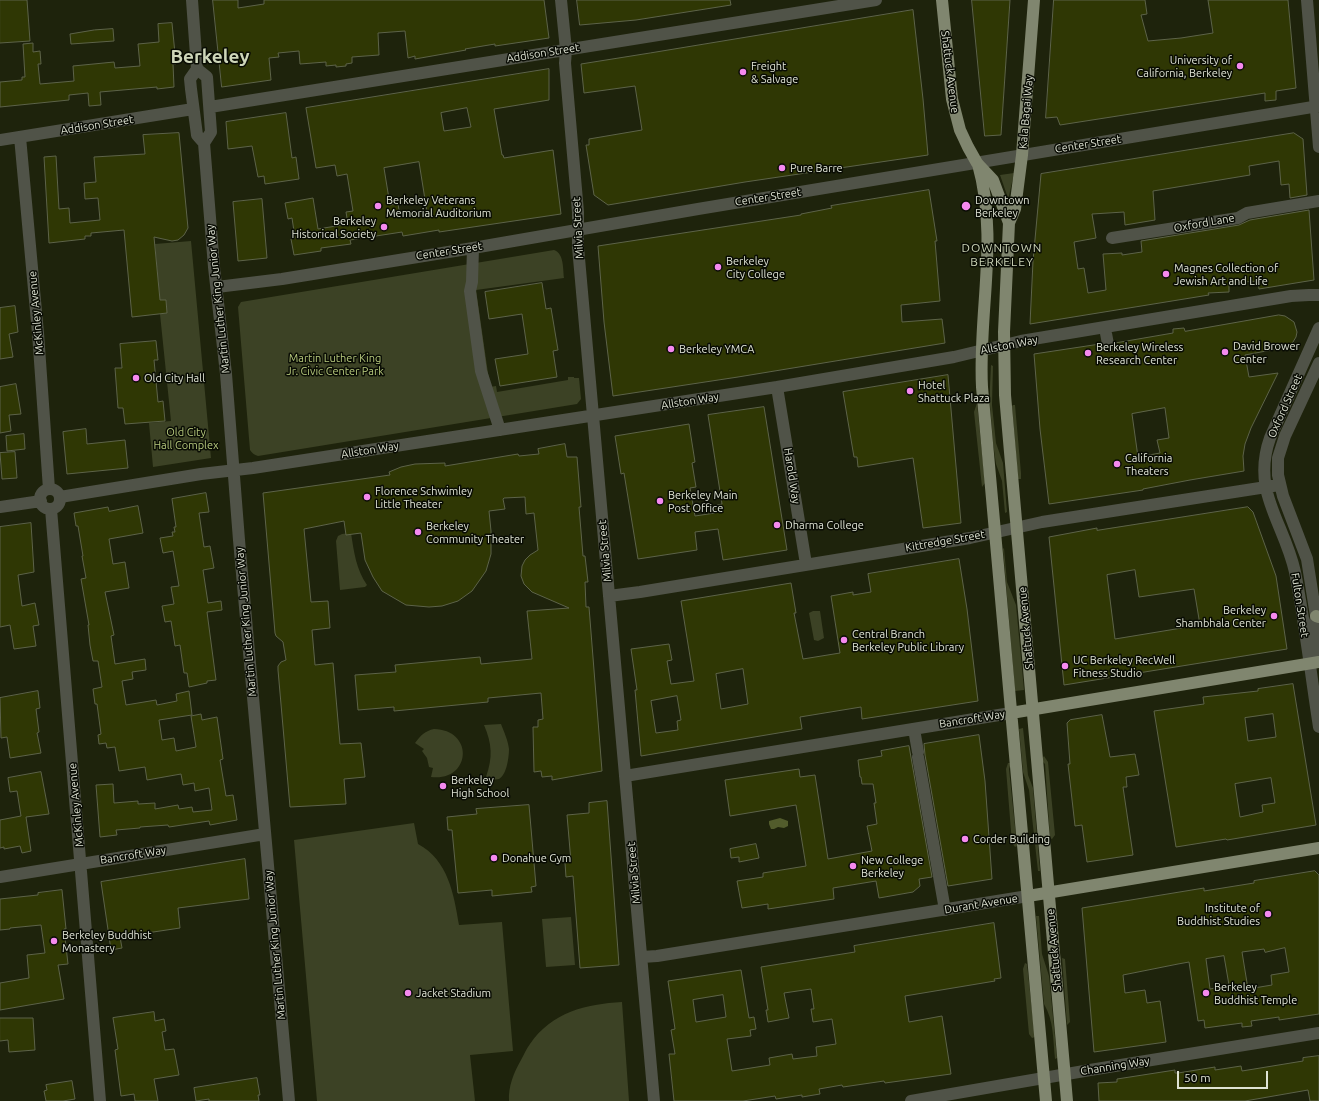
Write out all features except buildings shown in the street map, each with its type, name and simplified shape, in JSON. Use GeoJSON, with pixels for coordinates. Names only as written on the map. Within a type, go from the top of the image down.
{"type":"FeatureCollection","features":[{"type":"Feature","properties":{"kind":"main road","name":"Shattuck Avenue"},"geometry":{"type":"LineString","coordinates":[[942,0],[947,60],[953,106],[960,130],[978,163],[994,180],[1010,223],[1004,332],[1005,395],[1067,1101]]}},
{"type":"Feature","properties":{"kind":"main road","name":"Kala Bagai Way"},"geometry":{"type":"LineString","coordinates":[[1010,223],[1015,209],[1022,155],[1034,0]]}},
{"type":"Feature","properties":{"kind":"main road","name":"Shattuck Avenue"},"geometry":{"type":"LineString","coordinates":[[978,163],[988,220],[982,350],[982,388],[1046,1101]]}},
{"type":"Feature","properties":{"kind":"main road","name":"Bancroft Way"},"geometry":{"type":"LineString","coordinates":[[1011,713],[1314,663]]}},
{"type":"Feature","properties":{"kind":"main road","name":"Durant Avenue"},"geometry":{"type":"LineString","coordinates":[[1028,896],[1319,848]]}},
{"type":"Feature","properties":{"kind":"street","name":"Martin Luther King Junior Way"},"geometry":{"type":"LineString","coordinates":[[192,0],[197,69],[190,79],[197,135],[204,144],[227,381],[289,1101]]}},
{"type":"Feature","properties":{"kind":"street","name":"Milvia Street"},"geometry":{"type":"LineString","coordinates":[[562,0],[566,50],[565,63],[578,204],[578,247],[654,1101]]}},
{"type":"Feature","properties":{"kind":"street","name":"Addison Street"},"geometry":{"type":"LineString","coordinates":[[210,106],[876,0]]}},
{"type":"Feature","properties":{"kind":"street"},"geometry":{"type":"LineString","coordinates":[[1307,0],[1318,106],[1319,146]]}},
{"type":"Feature","properties":{"kind":"street","name":"Martin Luther King Junior Way"},"geometry":{"type":"LineString","coordinates":[[197,69],[207,77],[210,106],[211,132],[204,144]]}},
{"type":"Feature","properties":{"kind":"street","name":"Center Street"},"geometry":{"type":"LineString","coordinates":[[217,287],[282,279],[472,248],[1318,106]]}},
{"type":"Feature","properties":{"kind":"street","name":"Addison Street"},"geometry":{"type":"LineString","coordinates":[[0,140],[193,109]]}},
{"type":"Feature","properties":{"kind":"street","name":"McKinley Avenue"},"geometry":{"type":"LineString","coordinates":[[20,137],[38,333],[49,489]]}},
{"type":"Feature","properties":{"kind":"street","name":"Oxford Lane"},"geometry":{"type":"LineString","coordinates":[[1112,238],[1238,218],[1247,213],[1319,201]]}},
{"type":"Feature","properties":{"kind":"street"},"geometry":{"type":"LineString","coordinates":[[472,248],[472,282],[470,291],[480,371],[500,430]]}},
{"type":"Feature","properties":{"kind":"street","name":"Allston Way"},"geometry":{"type":"LineString","coordinates":[[60,497],[777,387],[954,357],[1004,345],[1291,296],[1319,295]]}},
{"type":"Feature","properties":{"kind":"street"},"geometry":{"type":"LineString","coordinates":[[1105,328],[1108,344]]}},
{"type":"Feature","properties":{"kind":"street","name":"Oxford Street"},"geometry":{"type":"LineString","coordinates":[[1266,487],[1264,464],[1265,452],[1319,328]]}},
{"type":"Feature","properties":{"kind":"street","name":"Oxford Street"},"geometry":{"type":"LineString","coordinates":[[1279,485],[1277,467],[1281,447],[1319,363]]}},
{"type":"Feature","properties":{"kind":"street","name":"Harold Way"},"geometry":{"type":"LineString","coordinates":[[777,387],[806,564]]}},
{"type":"Feature","properties":{"kind":"street","name":"Kittredge Street"},"geometry":{"type":"LineString","coordinates":[[609,596],[962,539],[1042,522],[1279,485]]}},
{"type":"Feature","properties":{"kind":"street","name":"Fulton Street"},"geometry":{"type":"LineString","coordinates":[[1279,485],[1307,559],[1318,616],[1314,628],[1319,655]]}},
{"type":"Feature","properties":{"kind":"street","name":"Fulton Street"},"geometry":{"type":"LineString","coordinates":[[1266,487],[1294,570],[1314,663],[1319,727]]}},
{"type":"Feature","properties":{"kind":"street"},"geometry":{"type":"LineString","coordinates":[[49,489],[55,490],[60,497],[58,505],[51,509],[45,507],[41,500],[42,494],[49,489]]}},
{"type":"Feature","properties":{"kind":"street"},"geometry":{"type":"LineString","coordinates":[[0,507],[41,500]]}},
{"type":"Feature","properties":{"kind":"street","name":"McKinley Avenue"},"geometry":{"type":"LineString","coordinates":[[51,509],[100,1101]]}},
{"type":"Feature","properties":{"kind":"street","name":"Bancroft Way"},"geometry":{"type":"LineString","coordinates":[[626,776],[1011,713]]}},
{"type":"Feature","properties":{"kind":"street"},"geometry":{"type":"LineString","coordinates":[[914,729],[945,910]]}},
{"type":"Feature","properties":{"kind":"street","name":"Bancroft Way"},"geometry":{"type":"LineString","coordinates":[[0,877],[265,834]]}},
{"type":"Feature","properties":{"kind":"street","name":"Durant Avenue"},"geometry":{"type":"LineString","coordinates":[[642,957],[657,956],[1028,896]]}},
{"type":"Feature","properties":{"kind":"street","name":"Channing Way"},"geometry":{"type":"LineString","coordinates":[[911,1101],[1319,1033]]}},
{"type":"Feature","properties":{"kind":"green space"},"geometry":{"type":"Polygon","coordinates":[[[1014,173],[1009,196],[1008,198],[1000,175],[1014,173]]]}},
{"type":"Feature","properties":{"kind":"green space","name":"Old City Hall Complex"},"geometry":{"type":"Polygon","coordinates":[[[191,241],[211,458],[153,467],[149,423],[171,421],[160,314],[167,313],[166,300],[160,301],[155,244],[191,241]]]}},
{"type":"Feature","properties":{"kind":"green space","name":"Martin Luther King Jr. Civic Center Park"},"geometry":{"type":"Polygon","coordinates":[[[554,250],[560,254],[564,278],[476,290],[490,387],[496,386],[497,392],[568,380],[568,377],[574,377],[579,378],[581,399],[577,404],[258,456],[253,454],[250,450],[238,307],[241,302],[554,250]]]}},
{"type":"Feature","properties":{"kind":"green space"},"geometry":{"type":"Polygon","coordinates":[[[991,365],[993,366],[992,405],[996,443],[1003,463],[1007,512],[1005,513],[1002,481],[996,464],[993,443],[990,405],[991,365]]]}},
{"type":"Feature","properties":{"kind":"green space"},"geometry":{"type":"Polygon","coordinates":[[[977,403],[985,483],[982,487],[974,412],[977,403]]]}},
{"type":"Feature","properties":{"kind":"green space"},"geometry":{"type":"Polygon","coordinates":[[[1013,405],[1015,405],[1021,479],[1018,479],[1013,405]]]}},
{"type":"Feature","properties":{"kind":"green space"},"geometry":{"type":"Polygon","coordinates":[[[351,533],[354,554],[358,567],[367,585],[365,587],[340,590],[336,541],[338,536],[351,533]]]}},
{"type":"Feature","properties":{"kind":"green space"},"geometry":{"type":"Polygon","coordinates":[[[1004,548],[1007,582],[1016,605],[1024,690],[1015,691],[1003,549],[1004,548]]]}},
{"type":"Feature","properties":{"kind":"green space"},"geometry":{"type":"Polygon","coordinates":[[[813,611],[820,611],[824,638],[818,641],[814,640],[809,613],[813,611]]]}},
{"type":"Feature","properties":{"kind":"green space"},"geometry":{"type":"Polygon","coordinates":[[[501,724],[508,746],[508,761],[506,770],[502,777],[499,779],[492,779],[486,777],[490,763],[491,751],[489,738],[484,725],[501,724]]]}},
{"type":"Feature","properties":{"kind":"green space"},"geometry":{"type":"Polygon","coordinates":[[[1023,728],[1028,775],[1033,788],[1040,871],[1038,871],[1029,790],[1023,772],[1019,729],[1023,728]]]}},
{"type":"Feature","properties":{"kind":"green space"},"geometry":{"type":"Polygon","coordinates":[[[434,729],[447,732],[456,738],[462,746],[463,755],[460,764],[454,772],[444,776],[431,777],[433,768],[429,767],[427,758],[422,751],[424,749],[415,743],[423,734],[434,729]]]}},
{"type":"Feature","properties":{"kind":"green space"},"geometry":{"type":"Polygon","coordinates":[[[1044,756],[1048,762],[1055,835],[1052,839],[1050,838],[1045,764],[1041,760],[1044,756]]]}},
{"type":"Feature","properties":{"kind":"green space"},"geometry":{"type":"Polygon","coordinates":[[[1008,763],[1011,763],[1009,769],[1017,846],[1015,847],[1012,843],[1006,769],[1008,763]]]}},
{"type":"Feature","properties":{"kind":"green space","name":"Jacket Stadium"},"geometry":{"type":"Polygon","coordinates":[[[414,823],[418,844],[436,859],[443,868],[448,879],[455,902],[459,925],[502,922],[513,1051],[470,1055],[475,1101],[317,1101],[294,840],[414,823]]]}},
{"type":"Feature","properties":{"kind":"green space"},"geometry":{"type":"Polygon","coordinates":[[[1036,916],[1039,916],[1042,954],[1049,976],[1057,1058],[1055,1059],[1050,1017],[1044,1004],[1036,916]]]}},
{"type":"Feature","properties":{"kind":"green space"},"geometry":{"type":"Polygon","coordinates":[[[571,917],[575,965],[546,967],[542,919],[571,917]]]}},
{"type":"Feature","properties":{"kind":"green space"},"geometry":{"type":"Polygon","coordinates":[[[1062,958],[1065,959],[1070,1022],[1067,1025],[1062,958]]]}},
{"type":"Feature","properties":{"kind":"green space"},"geometry":{"type":"Polygon","coordinates":[[[1025,963],[1027,964],[1035,1037],[1032,1038],[1029,1034],[1023,969],[1025,963]]]}},
{"type":"Feature","properties":{"kind":"green space"},"geometry":{"type":"Polygon","coordinates":[[[622,1002],[629,1101],[509,1101],[511,1085],[518,1065],[530,1044],[549,1024],[559,1017],[583,1008],[622,1002]]]}},
{"type":"Feature","properties":{"kind":"shaded area"},"geometry":{"type":"Polygon","coordinates":[[[780,818],[788,821],[788,826],[784,828],[778,827],[771,829],[769,821],[780,818]]]}},
{"type":"Feature","properties":{"kind":"place","name":"University of California, Berkeley"},"geometry":{"type":"Point","coordinates":[1240,66]}},
{"type":"Feature","properties":{"kind":"place","name":"Freight & Salvage"},"geometry":{"type":"Point","coordinates":[743,72]}},
{"type":"Feature","properties":{"kind":"place","name":"Pure Barre"},"geometry":{"type":"Point","coordinates":[782,168]}},
{"type":"Feature","properties":{"kind":"place","name":"Berkeley Veterans Memorial Auditorium"},"geometry":{"type":"Point","coordinates":[378,206]}},
{"type":"Feature","properties":{"kind":"place","name":"Downtown Berkeley"},"geometry":{"type":"Point","coordinates":[966,206]}},
{"type":"Feature","properties":{"kind":"place","name":"Berkeley Historical Society"},"geometry":{"type":"Point","coordinates":[384,227]}},
{"type":"Feature","properties":{"kind":"place","name":"Berkeley City College"},"geometry":{"type":"Point","coordinates":[718,267]}},
{"type":"Feature","properties":{"kind":"place","name":"Magnes Collection of Jewish Art and Life"},"geometry":{"type":"Point","coordinates":[1166,274]}},
{"type":"Feature","properties":{"kind":"place","name":"Berkeley YMCA"},"geometry":{"type":"Point","coordinates":[671,349]}},
{"type":"Feature","properties":{"kind":"place","name":"David Brower Center"},"geometry":{"type":"Point","coordinates":[1225,352]}},
{"type":"Feature","properties":{"kind":"place","name":"Berkeley Wireless Research Center"},"geometry":{"type":"Point","coordinates":[1088,353]}},
{"type":"Feature","properties":{"kind":"place","name":"Old City Hall"},"geometry":{"type":"Point","coordinates":[136,378]}},
{"type":"Feature","properties":{"kind":"place","name":"Hotel Shattuck Plaza"},"geometry":{"type":"Point","coordinates":[910,391]}},
{"type":"Feature","properties":{"kind":"place","name":"California Theaters"},"geometry":{"type":"Point","coordinates":[1117,464]}},
{"type":"Feature","properties":{"kind":"place","name":"Florence Schwimley Little Theater"},"geometry":{"type":"Point","coordinates":[367,497]}},
{"type":"Feature","properties":{"kind":"place","name":"Berkeley Main Post Office"},"geometry":{"type":"Point","coordinates":[660,501]}},
{"type":"Feature","properties":{"kind":"place","name":"Dharma College"},"geometry":{"type":"Point","coordinates":[777,525]}},
{"type":"Feature","properties":{"kind":"place","name":"Berkeley Community Theater"},"geometry":{"type":"Point","coordinates":[418,532]}},
{"type":"Feature","properties":{"kind":"place","name":"Berkeley Shambhala Center"},"geometry":{"type":"Point","coordinates":[1274,616]}},
{"type":"Feature","properties":{"kind":"place","name":"Central Branch Berkeley Public Library"},"geometry":{"type":"Point","coordinates":[844,640]}},
{"type":"Feature","properties":{"kind":"place","name":"UC Berkeley RecWell Fitness Studio"},"geometry":{"type":"Point","coordinates":[1065,666]}},
{"type":"Feature","properties":{"kind":"place","name":"Berkeley High School"},"geometry":{"type":"Point","coordinates":[443,786]}},
{"type":"Feature","properties":{"kind":"place","name":"Corder Building"},"geometry":{"type":"Point","coordinates":[965,839]}},
{"type":"Feature","properties":{"kind":"place","name":"Donahue Gym"},"geometry":{"type":"Point","coordinates":[494,858]}},
{"type":"Feature","properties":{"kind":"place","name":"New College Berkeley"},"geometry":{"type":"Point","coordinates":[853,866]}},
{"type":"Feature","properties":{"kind":"place","name":"Institute of Buddhist Studies"},"geometry":{"type":"Point","coordinates":[1268,914]}},
{"type":"Feature","properties":{"kind":"place","name":"Berkeley Buddhist Monastery"},"geometry":{"type":"Point","coordinates":[54,941]}},
{"type":"Feature","properties":{"kind":"place","name":"Jacket Stadium"},"geometry":{"type":"Point","coordinates":[408,993]}},
{"type":"Feature","properties":{"kind":"place","name":"Berkeley Buddhist Temple"},"geometry":{"type":"Point","coordinates":[1206,993]}},
{"type":"Feature","properties":{"kind":"district","name":"Berkeley"},"geometry":{"type":"Point","coordinates":[210,57]}},
{"type":"Feature","properties":{"kind":"district","name":"DOWNTOWN BERKELEY"},"geometry":{"type":"Point","coordinates":[1002,255]}}]}
